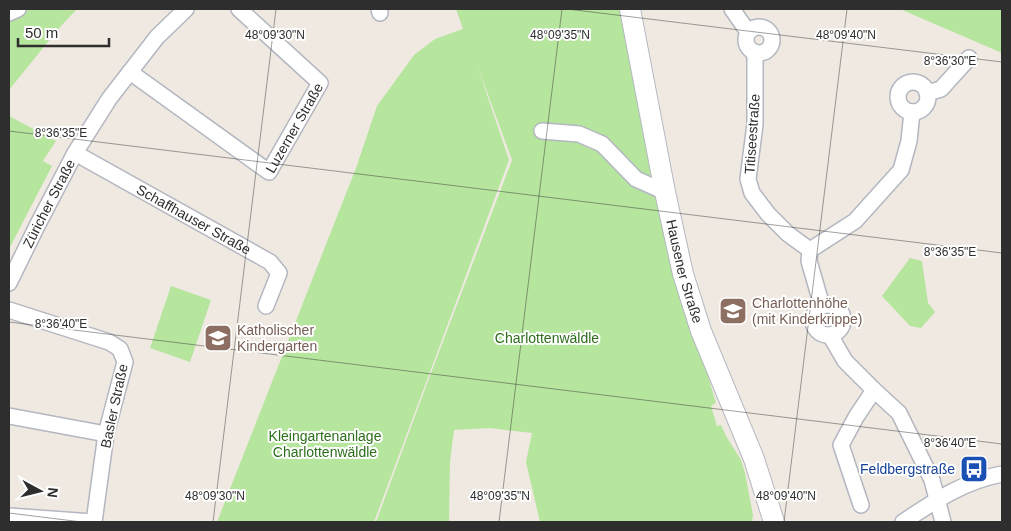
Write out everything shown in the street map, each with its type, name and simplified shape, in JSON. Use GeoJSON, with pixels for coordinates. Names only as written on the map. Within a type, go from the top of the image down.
{"type":"FeatureCollection","features":[{"type":"Feature","properties":{"kind":"main road","name":"Hausener Straße"},"geometry":{"type":"LineString","coordinates":[[630,9],[665,192],[683,274],[701,331],[754,459],[774,522]]}},
{"type":"Feature","properties":{"kind":"street"},"geometry":{"type":"LineString","coordinates":[[9,13],[18,9]]}},
{"type":"Feature","properties":{"kind":"street","name":"Züricher Straße"},"geometry":{"type":"LineString","coordinates":[[9,283],[36,226],[76,153],[110,99],[157,37],[186,9]]}},
{"type":"Feature","properties":{"kind":"street","name":"Luzerner Straße"},"geometry":{"type":"LineString","coordinates":[[130,72],[269,172],[320,83],[239,9]]}},
{"type":"Feature","properties":{"kind":"street"},"geometry":{"type":"LineString","coordinates":[[732,9],[748,32]]}},
{"type":"Feature","properties":{"kind":"street"},"geometry":{"type":"LineString","coordinates":[[764,28],[770,34],[772,42],[768,49],[760,53],[752,51],[746,44],[748,32],[751,29],[764,28]]}},
{"type":"Feature","properties":{"kind":"street","name":"Titiseestraße"},"geometry":{"type":"LineString","coordinates":[[756,52],[755,124],[748,179],[752,193],[768,214],[788,234],[810,250]]}},
{"type":"Feature","properties":{"kind":"street"},"geometry":{"type":"LineString","coordinates":[[927,93],[941,89],[969,58]]}},
{"type":"Feature","properties":{"kind":"street"},"geometry":{"type":"LineString","coordinates":[[912,82],[921,85],[927,93],[927,103],[921,110],[907,111],[902,108],[898,100],[900,90],[912,82]]}},
{"type":"Feature","properties":{"kind":"street"},"geometry":{"type":"LineString","coordinates":[[822,306],[809,261],[810,250],[855,221],[900,170],[909,142],[912,112]]}},
{"type":"Feature","properties":{"kind":"street"},"geometry":{"type":"LineString","coordinates":[[542,131],[579,134],[602,144],[636,179],[665,192]]}},
{"type":"Feature","properties":{"kind":"street","name":"Schaffhauser Straße"},"geometry":{"type":"LineString","coordinates":[[76,153],[270,262],[279,273],[266,306]]}},
{"type":"Feature","properties":{"kind":"street"},"geometry":{"type":"LineString","coordinates":[[822,306],[836,308],[842,316],[839,330],[830,334],[826,335],[818,331],[813,323],[816,310],[822,306]]}},
{"type":"Feature","properties":{"kind":"street","name":"Basler Straße"},"geometry":{"type":"LineString","coordinates":[[9,310],[109,342],[120,349],[125,362],[106,434],[93,522]]}},
{"type":"Feature","properties":{"kind":"street"},"geometry":{"type":"LineString","coordinates":[[830,334],[845,361],[899,413],[932,480],[943,522]]}},
{"type":"Feature","properties":{"kind":"street"},"geometry":{"type":"LineString","coordinates":[[861,505],[841,445],[856,417],[874,390]]}},
{"type":"Feature","properties":{"kind":"street"},"geometry":{"type":"LineString","coordinates":[[9,416],[106,434]]}},
{"type":"Feature","properties":{"kind":"street"},"geometry":{"type":"LineString","coordinates":[[904,522],[962,486],[985,477],[1002,474]]}},
{"type":"Feature","properties":{"kind":"street"},"geometry":{"type":"LineString","coordinates":[[762,522],[767,502]]}},
{"type":"Feature","properties":{"kind":"street"},"geometry":{"type":"LineString","coordinates":[[9,516],[93,522]]}},
{"type":"Feature","properties":{"kind":"green space"},"geometry":{"type":"Polygon","coordinates":[[[28,9],[77,9],[9,90],[9,18],[28,9]]]}},
{"type":"Feature","properties":{"kind":"green space"},"geometry":{"type":"Polygon","coordinates":[[[456,9],[623,9],[702,356],[716,403],[711,406],[717,426],[721,425],[741,460],[753,515],[752,522],[540,522],[526,462],[532,433],[490,428],[454,430],[450,462],[449,522],[376,522],[512,160],[476,62],[509,160],[374,522],[217,522],[356,168],[377,106],[414,55],[435,39],[463,29],[456,9]]]}},
{"type":"Feature","properties":{"kind":"green space"},"geometry":{"type":"Polygon","coordinates":[[[900,9],[1002,9],[1002,53],[900,9]]]}},
{"type":"Feature","properties":{"kind":"green space"},"geometry":{"type":"Polygon","coordinates":[[[9,116],[56,141],[43,161],[52,166],[9,249],[9,116]]]}},
{"type":"Feature","properties":{"kind":"green space"},"geometry":{"type":"Polygon","coordinates":[[[910,258],[922,261],[928,303],[935,312],[921,328],[910,326],[882,296],[910,258]]]}},
{"type":"Feature","properties":{"kind":"green space"},"geometry":{"type":"Polygon","coordinates":[[[171,286],[211,300],[190,362],[150,348],[171,286]]]}},
{"type":"Feature","properties":{"kind":"place","name":"Charlottenhöhe (mit Kinderkrippe)"},"geometry":{"type":"Point","coordinates":[733,311]}},
{"type":"Feature","properties":{"kind":"place","name":"Katholischer Kindergarten"},"geometry":{"type":"Point","coordinates":[218,338]}},
{"type":"Feature","properties":{"kind":"place","name":"Feldbergstraße"},"geometry":{"type":"Point","coordinates":[974,469]}},
{"type":"Feature","properties":{"kind":"park label","name":"Charlottenwäldle"},"geometry":{"type":"Point","coordinates":[547,338]}},
{"type":"Feature","properties":{"kind":"park label","name":"Kleingartenanlage Charlottenwäldle"},"geometry":{"type":"Point","coordinates":[325,444]}}]}
